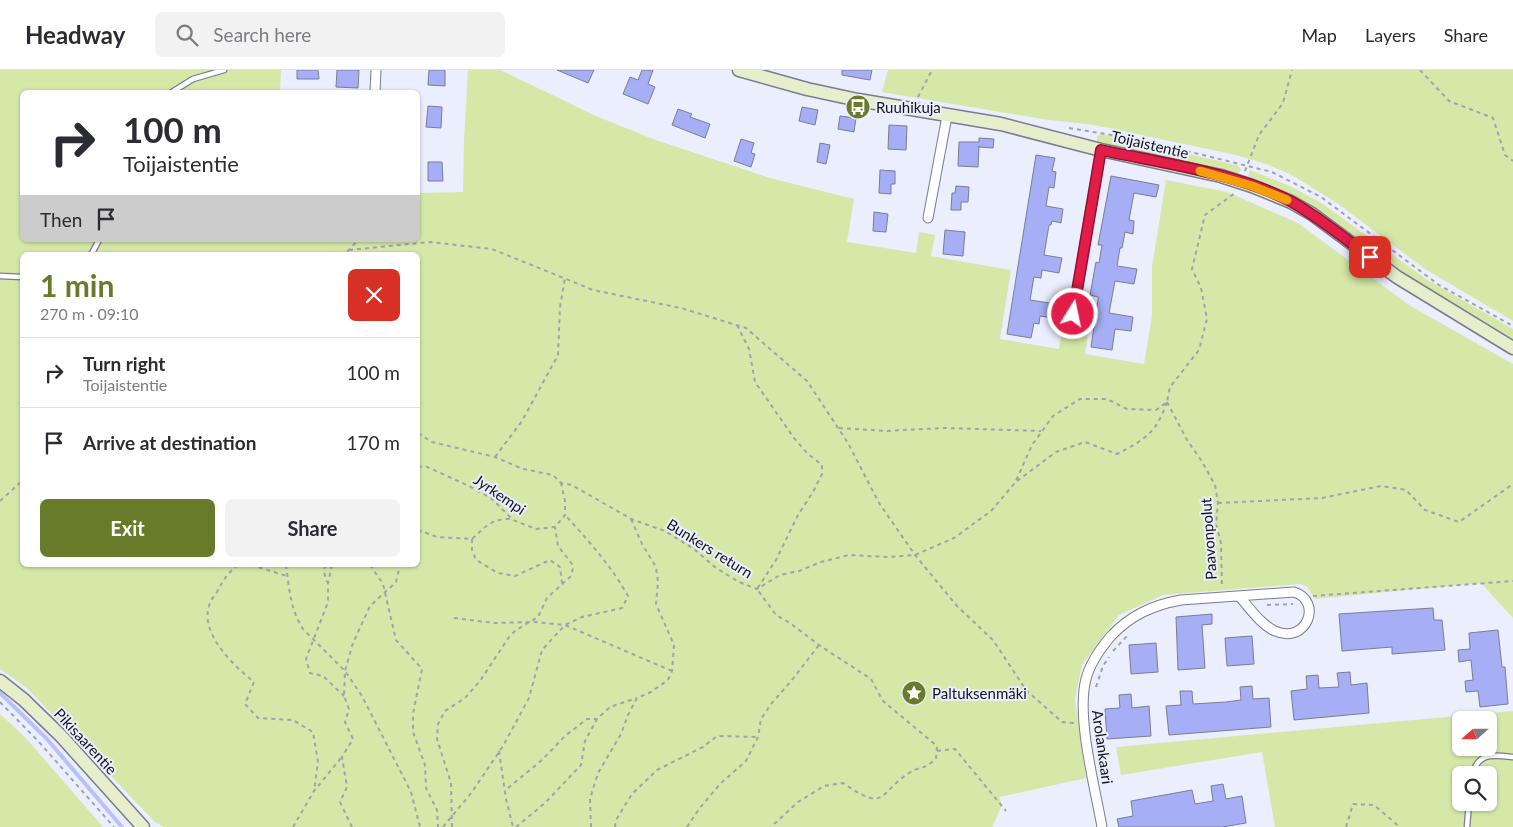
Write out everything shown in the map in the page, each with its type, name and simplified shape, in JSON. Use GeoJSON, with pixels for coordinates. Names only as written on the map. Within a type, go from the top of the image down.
{"type":"FeatureCollection","features":[{"type":"Feature","properties":{"kind":"street"},"geometry":{"type":"LineString","coordinates":[[375,90],[376,70]]}},
{"type":"Feature","properties":{"kind":"street","name":"Toijaistentie"},"geometry":{"type":"LineString","coordinates":[[739,70],[807,89],[947,116],[1001,124],[1101,150],[1242,182],[1291,202],[1312,214],[1406,283],[1513,348]]}},
{"type":"Feature","properties":{"kind":"street"},"geometry":{"type":"LineString","coordinates":[[928,218],[947,116]]}},
{"type":"Feature","properties":{"kind":"street"},"geometry":{"type":"LineString","coordinates":[[1073,314],[1101,150]]}},
{"type":"Feature","properties":{"kind":"street","name":"Arolankaari"},"geometry":{"type":"LineString","coordinates":[[1102,827],[1084,723],[1083,692],[1091,665],[1107,640],[1124,623],[1164,603],[1294,592],[1301,594],[1305,599]]}},
{"type":"Feature","properties":{"kind":"street"},"geometry":{"type":"LineString","coordinates":[[1239,596],[1266,624],[1275,631],[1285,633],[1294,632],[1306,626],[1309,613],[1305,599]]}},
{"type":"Feature","properties":{"kind":"street","name":"Pikisaarentie"},"geometry":{"type":"LineString","coordinates":[[0,681],[24,700],[61,736],[128,813],[143,827]]}},
{"type":"Feature","properties":{"kind":"lane"},"geometry":{"type":"LineString","coordinates":[[175,90],[194,79],[224,70]]}},
{"type":"Feature","properties":{"kind":"lane"},"geometry":{"type":"LineString","coordinates":[[0,276],[20,277]]}},
{"type":"Feature","properties":{"kind":"lane"},"geometry":{"type":"LineString","coordinates":[[1474,766],[1485,757],[1494,755],[1513,757]]}},
{"type":"Feature","properties":{"kind":"lane"},"geometry":{"type":"LineString","coordinates":[[1467,827],[1468,811]]}},
{"type":"Feature","properties":{"kind":"path"},"geometry":{"type":"LineString","coordinates":[[916,101],[932,70]]}},
{"type":"Feature","properties":{"kind":"path"},"geometry":{"type":"LineString","coordinates":[[1292,70],[1284,102],[1259,135],[1246,165],[1272,172],[1321,197],[1439,285],[1513,326]]}},
{"type":"Feature","properties":{"kind":"path"},"geometry":{"type":"LineString","coordinates":[[1420,70],[1449,101],[1492,118],[1505,155],[1513,161]]}},
{"type":"Feature","properties":{"kind":"path"},"geometry":{"type":"LineString","coordinates":[[1015,483],[1024,474],[1056,452],[1085,442],[1117,454],[1143,441],[1160,421],[1170,387],[1199,350],[1207,319],[1200,288],[1192,269],[1205,215],[1236,193],[1242,182]]}},
{"type":"Feature","properties":{"kind":"path"},"geometry":{"type":"LineString","coordinates":[[345,252],[356,242]]}},
{"type":"Feature","properties":{"kind":"path"},"geometry":{"type":"LineString","coordinates":[[349,250],[430,242],[492,249],[592,290],[681,308],[746,328],[806,381],[848,443],[879,503],[915,555],[956,606],[993,640],[1026,690],[1062,722],[1084,723]]}},
{"type":"Feature","properties":{"kind":"path"},"geometry":{"type":"LineString","coordinates":[[495,457],[522,421],[558,355],[560,307],[565,278]]}},
{"type":"Feature","properties":{"kind":"path"},"geometry":{"type":"LineString","coordinates":[[737,325],[749,349],[755,382],[794,438],[808,454],[822,465],[822,474],[813,492],[798,515],[776,560],[757,589],[776,615],[790,622],[819,645],[871,679],[883,701],[937,746],[936,758],[927,767],[910,772],[885,796],[872,799],[860,794],[844,783],[824,786],[798,802],[771,827]]}},
{"type":"Feature","properties":{"kind":"path","name":"Bunkers return"},"geometry":{"type":"LineString","coordinates":[[420,435],[432,442],[495,457],[523,468],[553,475],[561,483],[572,485],[631,519],[665,531],[694,549],[716,568],[739,582],[757,589],[780,575],[799,571],[821,562],[849,555],[888,557],[915,555],[954,538],[991,511],[1015,483],[1032,444],[1053,416],[1080,399],[1107,399],[1127,409],[1146,410],[1156,410],[1167,402]]}},
{"type":"Feature","properties":{"kind":"path","name":"Paavonpolut"},"geometry":{"type":"LineString","coordinates":[[1167,402],[1187,440],[1215,485],[1218,503],[1216,524],[1221,543],[1222,597]]}},
{"type":"Feature","properties":{"kind":"path"},"geometry":{"type":"LineString","coordinates":[[838,428],[885,431],[943,428],[1042,431]]}},
{"type":"Feature","properties":{"kind":"path","name":"Jyrkempi"},"geometry":{"type":"LineString","coordinates":[[420,467],[425,466],[491,498],[513,520],[536,529],[555,526]]}},
{"type":"Feature","properties":{"kind":"path"},"geometry":{"type":"LineString","coordinates":[[0,501],[20,483]]}},
{"type":"Feature","properties":{"kind":"path"},"geometry":{"type":"LineString","coordinates":[[452,827],[451,783],[437,739],[438,724],[445,711],[464,698],[480,681],[509,637],[516,630],[538,617],[547,598],[571,576],[572,564],[558,546],[555,526],[565,515],[565,501],[561,483]]}},
{"type":"Feature","properties":{"kind":"path"},"geometry":{"type":"LineString","coordinates":[[1218,503],[1322,498],[1382,486],[1406,490],[1425,510],[1459,522],[1513,484]]}},
{"type":"Feature","properties":{"kind":"path"},"geometry":{"type":"LineString","coordinates":[[443,827],[472,792],[499,751],[529,698],[542,650],[565,625],[582,617],[622,608],[628,596],[619,580],[585,536],[565,515]]}},
{"type":"Feature","properties":{"kind":"path"},"geometry":{"type":"LineString","coordinates":[[420,532],[437,537],[472,540],[493,521],[500,519],[513,520]]}},
{"type":"Feature","properties":{"kind":"path"},"geometry":{"type":"LineString","coordinates":[[499,751],[506,799],[514,827],[545,803],[581,765],[585,740],[596,719],[610,707],[652,692],[668,680],[672,671],[674,645],[656,604],[658,582],[656,567],[642,544],[631,519]]}},
{"type":"Feature","properties":{"kind":"path"},"geometry":{"type":"LineString","coordinates":[[472,540],[472,550],[476,560],[498,573],[514,576],[550,560],[560,566],[562,584]]}},
{"type":"Feature","properties":{"kind":"path"},"geometry":{"type":"LineString","coordinates":[[235,567],[227,573],[209,606],[208,624],[219,646],[235,667],[254,682],[246,704],[258,718],[293,720],[313,732],[318,762],[314,791]]}},
{"type":"Feature","properties":{"kind":"path"},"geometry":{"type":"LineString","coordinates":[[258,567],[287,576]]}},
{"type":"Feature","properties":{"kind":"path"},"geometry":{"type":"LineString","coordinates":[[286,567],[293,609],[303,628],[345,671],[362,696],[411,792],[420,827]]}},
{"type":"Feature","properties":{"kind":"path"},"geometry":{"type":"LineString","coordinates":[[325,567],[324,572],[328,583]]}},
{"type":"Feature","properties":{"kind":"path"},"geometry":{"type":"LineString","coordinates":[[332,567],[328,583],[328,602],[306,659],[310,673],[323,676],[344,696]]}},
{"type":"Feature","properties":{"kind":"path"},"geometry":{"type":"LineString","coordinates":[[371,567],[383,584],[396,640],[422,669],[413,714],[413,732],[425,765],[426,788],[437,810],[438,827]]}},
{"type":"Feature","properties":{"kind":"path"},"geometry":{"type":"LineString","coordinates":[[292,827],[314,791],[342,757],[353,739],[345,722],[349,709],[344,696],[345,671],[354,643],[370,606],[396,582],[400,567]]}},
{"type":"Feature","properties":{"kind":"path"},"geometry":{"type":"LineString","coordinates":[[1249,606],[1293,604],[1316,595],[1325,594],[1513,581]]}},
{"type":"Feature","properties":{"kind":"path"},"geometry":{"type":"LineString","coordinates":[[454,618],[495,623],[528,622],[565,625],[672,671]]}},
{"type":"Feature","properties":{"kind":"path"},"geometry":{"type":"LineString","coordinates":[[1096,689],[1103,666],[1111,653],[1131,632]]}},
{"type":"Feature","properties":{"kind":"path"},"geometry":{"type":"LineString","coordinates":[[687,827],[720,784],[746,761],[758,737],[761,719],[819,645]]}},
{"type":"Feature","properties":{"kind":"path"},"geometry":{"type":"LineString","coordinates":[[591,827],[590,799],[598,773],[621,734],[637,698]]}},
{"type":"Feature","properties":{"kind":"path"},"geometry":{"type":"LineString","coordinates":[[0,702],[39,742],[114,827]]}},
{"type":"Feature","properties":{"kind":"path"},"geometry":{"type":"LineString","coordinates":[[508,788],[542,760],[565,736],[587,718],[596,719]]}},
{"type":"Feature","properties":{"kind":"path"},"geometry":{"type":"LineString","coordinates":[[615,827],[616,820],[632,794],[657,770],[703,747],[717,736],[758,737]]}},
{"type":"Feature","properties":{"kind":"path"},"geometry":{"type":"LineString","coordinates":[[937,751],[955,749],[966,759],[1006,810]]}},
{"type":"Feature","properties":{"kind":"path"},"geometry":{"type":"LineString","coordinates":[[342,757],[347,786],[340,802],[352,827]]}},
{"type":"Feature","properties":{"kind":"path"},"geometry":{"type":"LineString","coordinates":[[1346,827],[1352,804],[1374,805],[1400,827]]}},
{"type":"Feature","properties":{"kind":"green space"},"geometry":{"type":"Polygon","coordinates":[[[0,70],[281,70],[280,90],[20,90],[20,242],[420,242],[420,193],[463,192],[468,70],[500,70],[596,116],[653,139],[770,178],[854,199],[847,242],[916,253],[919,232],[935,235],[931,256],[1011,270],[1000,339],[1059,349],[1063,324],[1076,326],[1080,319],[1090,320],[1085,354],[1144,364],[1152,316],[1152,267],[1166,180],[1227,192],[1298,223],[1409,305],[1513,364],[1513,618],[1481,583],[1315,599],[1307,587],[1301,584],[1163,595],[1119,615],[1082,665],[1075,699],[1086,778],[1000,797],[1001,808],[992,827],[164,827],[155,822],[27,688],[0,669],[0,70]]]}},
{"type":"Feature","properties":{"kind":"green space"},"geometry":{"type":"Polygon","coordinates":[[[888,70],[1513,70],[1513,321],[1425,269],[1337,203],[1290,174],[1266,164],[1236,155],[1094,125],[1042,119],[882,92],[888,70]]]}},
{"type":"Feature","properties":{"kind":"green space"},"geometry":{"type":"Polygon","coordinates":[[[1102,134],[1223,162],[1238,166],[1241,170],[1237,175],[1097,142],[1097,136],[1102,134]]]}},
{"type":"Feature","properties":{"kind":"green space"},"geometry":{"type":"Polygon","coordinates":[[[1250,170],[1292,187],[1323,204],[1426,279],[1513,329],[1513,340],[1414,281],[1323,214],[1274,188],[1251,180],[1248,175],[1250,170]]]}},
{"type":"Feature","properties":{"kind":"green space"},"geometry":{"type":"Polygon","coordinates":[[[1513,711],[1513,827],[1275,827],[1262,752],[1121,775],[1116,747],[1452,717],[1452,756],[1498,756],[1498,712],[1513,711]]]}},
{"type":"Feature","properties":{"kind":"green space"},"geometry":{"type":"Polygon","coordinates":[[[0,714],[25,737],[103,827],[0,827],[0,714]]]}},
{"type":"Feature","properties":{"kind":"building"},"geometry":{"type":"Polygon","coordinates":[[[297,70],[318,70],[319,79],[297,79],[297,70]]]}},
{"type":"Feature","properties":{"kind":"building"},"geometry":{"type":"Polygon","coordinates":[[[337,70],[359,70],[358,88],[336,87],[337,70]]]}},
{"type":"Feature","properties":{"kind":"building"},"geometry":{"type":"Polygon","coordinates":[[[429,70],[445,70],[445,86],[428,85],[429,70]]]}},
{"type":"Feature","properties":{"kind":"building"},"geometry":{"type":"Polygon","coordinates":[[[557,70],[594,70],[588,83],[557,70]]]}},
{"type":"Feature","properties":{"kind":"building"},"geometry":{"type":"Polygon","coordinates":[[[642,70],[653,70],[648,84],[655,87],[648,104],[623,94],[630,77],[638,80],[642,70]]]}},
{"type":"Feature","properties":{"kind":"building"},"geometry":{"type":"Polygon","coordinates":[[[842,70],[872,70],[870,80],[842,75],[842,70]]]}},
{"type":"Feature","properties":{"kind":"building"},"geometry":{"type":"Polygon","coordinates":[[[428,106],[442,107],[441,128],[426,127],[428,106]]]}},
{"type":"Feature","properties":{"kind":"building"},"geometry":{"type":"Polygon","coordinates":[[[802,107],[818,110],[815,125],[799,121],[802,107]]]}},
{"type":"Feature","properties":{"kind":"building"},"geometry":{"type":"Polygon","coordinates":[[[678,109],[692,114],[690,117],[710,124],[705,138],[672,125],[678,109]]]}},
{"type":"Feature","properties":{"kind":"building"},"geometry":{"type":"Polygon","coordinates":[[[840,116],[856,118],[854,132],[838,129],[840,116]]]}},
{"type":"Feature","properties":{"kind":"building"},"geometry":{"type":"Polygon","coordinates":[[[889,125],[907,126],[906,150],[888,149],[889,125]]]}},
{"type":"Feature","properties":{"kind":"building"},"geometry":{"type":"Polygon","coordinates":[[[979,138],[994,139],[993,148],[979,146],[978,167],[958,166],[959,142],[979,142],[979,138]]]}},
{"type":"Feature","properties":{"kind":"building"},"geometry":{"type":"Polygon","coordinates":[[[741,139],[754,143],[751,153],[755,154],[751,167],[734,161],[741,139]]]}},
{"type":"Feature","properties":{"kind":"building"},"geometry":{"type":"Polygon","coordinates":[[[820,143],[830,145],[826,164],[817,162],[820,143]]]}},
{"type":"Feature","properties":{"kind":"building"},"geometry":{"type":"Polygon","coordinates":[[[1036,155],[1055,158],[1052,171],[1056,172],[1054,188],[1049,187],[1046,206],[1063,209],[1061,223],[1052,221],[1051,225],[1049,225],[1044,255],[1062,258],[1059,273],[1042,270],[1041,278],[1034,277],[1030,300],[1056,304],[1053,318],[1040,316],[1039,324],[1034,323],[1031,338],[1007,334],[1036,155]]]}},
{"type":"Feature","properties":{"kind":"building"},"geometry":{"type":"Polygon","coordinates":[[[428,162],[442,162],[443,181],[428,181],[428,162]]]}},
{"type":"Feature","properties":{"kind":"building"},"geometry":{"type":"Polygon","coordinates":[[[880,170],[895,171],[895,184],[891,184],[891,194],[879,193],[880,170]]]}},
{"type":"Feature","properties":{"kind":"building"},"geometry":{"type":"Polygon","coordinates":[[[1111,176],[1159,185],[1156,197],[1134,193],[1129,220],[1134,221],[1133,234],[1125,232],[1117,266],[1137,269],[1134,284],[1115,281],[1109,313],[1133,317],[1131,331],[1115,329],[1112,350],[1091,347],[1098,297],[1090,295],[1096,262],[1099,263],[1102,245],[1098,245],[1111,176]]]}},
{"type":"Feature","properties":{"kind":"building"},"geometry":{"type":"Polygon","coordinates":[[[956,186],[969,187],[968,202],[961,202],[961,210],[951,210],[952,193],[955,193],[956,186]]]}},
{"type":"Feature","properties":{"kind":"building"},"geometry":{"type":"Polygon","coordinates":[[[874,212],[888,214],[886,232],[873,231],[874,212]]]}},
{"type":"Feature","properties":{"kind":"building"},"geometry":{"type":"Polygon","coordinates":[[[945,230],[965,232],[963,256],[943,254],[945,230]]]}},
{"type":"Feature","properties":{"kind":"building"},"geometry":{"type":"Polygon","coordinates":[[[1433,608],[1434,620],[1442,620],[1445,650],[1392,654],[1392,647],[1342,651],[1339,614],[1433,608]]]}},
{"type":"Feature","properties":{"kind":"building"},"geometry":{"type":"Polygon","coordinates":[[[1212,614],[1212,624],[1202,625],[1205,668],[1178,670],[1176,617],[1212,614]]]}},
{"type":"Feature","properties":{"kind":"building"},"geometry":{"type":"Polygon","coordinates":[[[1498,630],[1502,667],[1505,667],[1508,704],[1480,707],[1478,691],[1466,692],[1465,681],[1473,680],[1471,660],[1459,662],[1458,650],[1470,649],[1469,633],[1498,630]]]}},
{"type":"Feature","properties":{"kind":"building"},"geometry":{"type":"Polygon","coordinates":[[[1252,636],[1254,664],[1227,666],[1225,638],[1252,636]]]}},
{"type":"Feature","properties":{"kind":"building"},"geometry":{"type":"Polygon","coordinates":[[[1156,643],[1158,672],[1131,674],[1129,645],[1156,643]]]}},
{"type":"Feature","properties":{"kind":"building"},"geometry":{"type":"Polygon","coordinates":[[[1350,672],[1351,685],[1367,683],[1369,713],[1294,720],[1291,691],[1307,689],[1306,676],[1318,675],[1319,688],[1339,687],[1337,673],[1350,672]]]}},
{"type":"Feature","properties":{"kind":"building"},"geometry":{"type":"Polygon","coordinates":[[[1252,686],[1253,699],[1269,698],[1271,727],[1169,735],[1166,706],[1181,705],[1180,691],[1192,691],[1193,704],[1226,702],[1241,700],[1240,687],[1252,686]]]}},
{"type":"Feature","properties":{"kind":"building"},"geometry":{"type":"Polygon","coordinates":[[[1131,694],[1132,708],[1149,706],[1151,736],[1107,739],[1105,709],[1120,708],[1119,695],[1131,694]]]}},
{"type":"Feature","properties":{"kind":"building"},"geometry":{"type":"Polygon","coordinates":[[[1223,784],[1226,799],[1242,796],[1246,823],[1222,827],[1119,827],[1117,819],[1133,816],[1131,801],[1192,790],[1195,804],[1213,801],[1211,786],[1223,784]]]}},
{"type":"Feature","properties":{"kind":"waterway"},"geometry":{"type":"LineString","coordinates":[[0,693],[47,739],[122,827]]}},
{"type":"Feature","properties":{"kind":"slow traffic"},"geometry":{"type":"LineString","coordinates":[[1200,171],[1252,186],[1287,200]]}},
{"type":"Feature","properties":{"kind":"place","name":"Ruuhikuja"},"geometry":{"type":"Point","coordinates":[858,107]}},
{"type":"Feature","properties":{"kind":"place","name":"Paltuksenmäki"},"geometry":{"type":"Point","coordinates":[914,693]}},
{"type":"Feature","properties":{"kind":"route"},"geometry":{"type":"LineString","coordinates":[[1073,314],[1101,150],[1221,176],[1252,186],[1291,202],[1312,214],[1370,257]]}}]}
